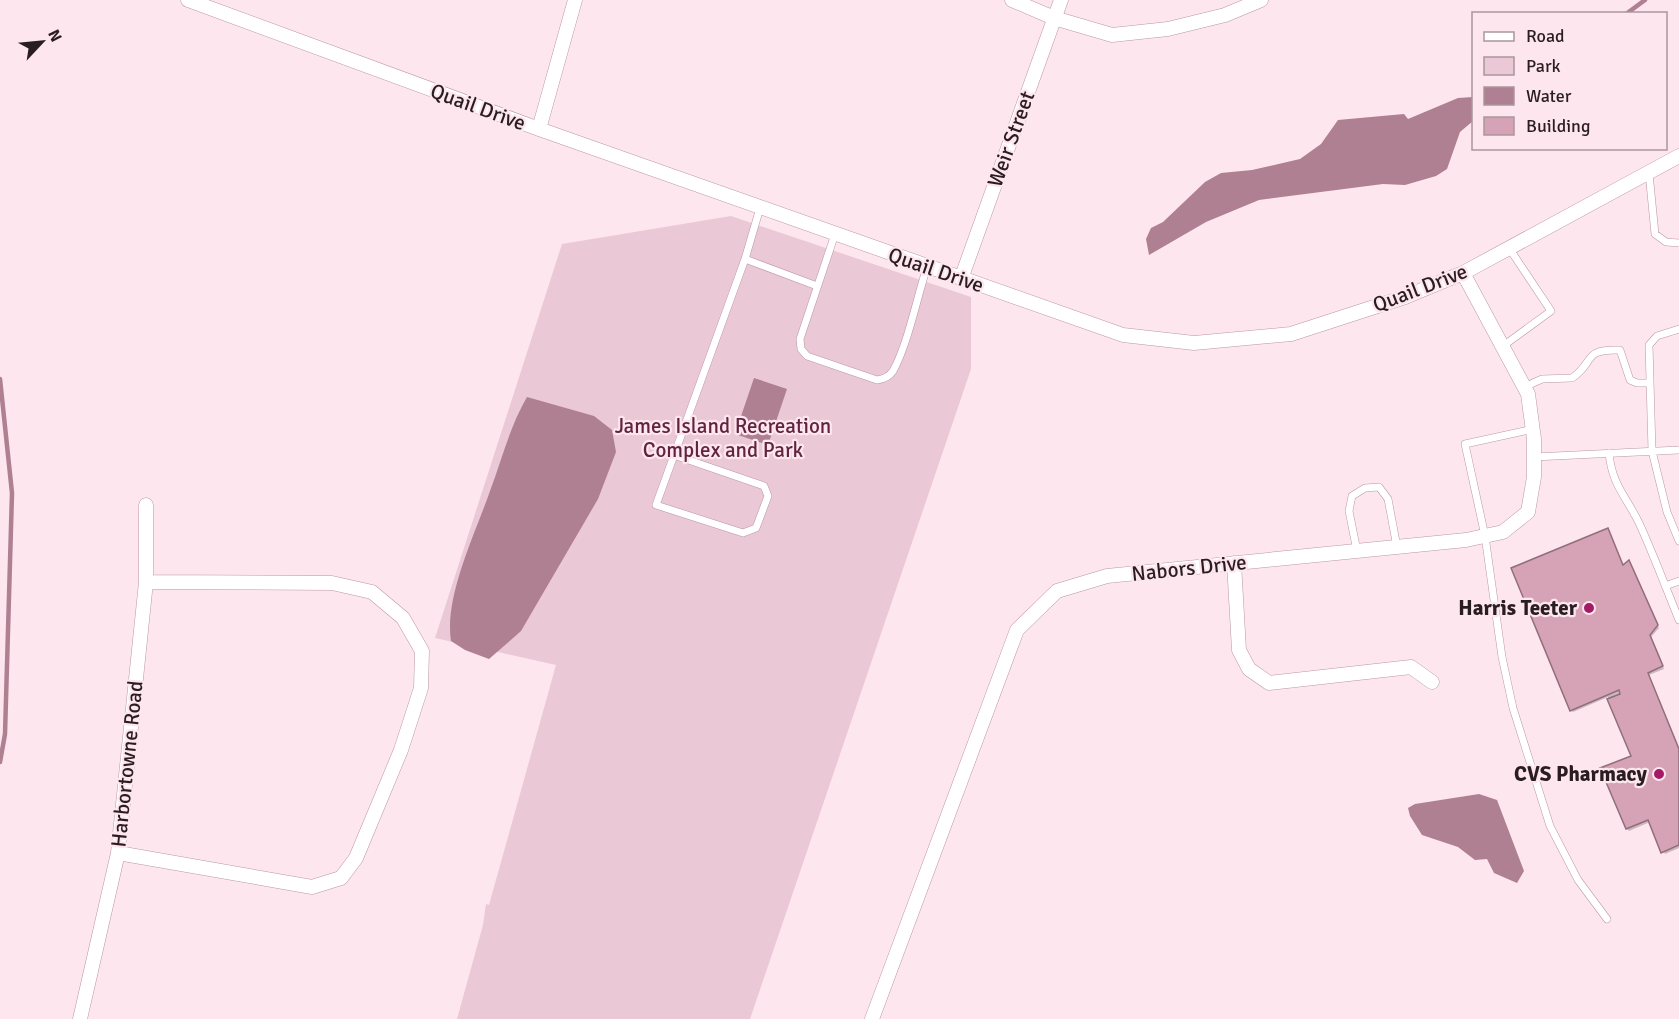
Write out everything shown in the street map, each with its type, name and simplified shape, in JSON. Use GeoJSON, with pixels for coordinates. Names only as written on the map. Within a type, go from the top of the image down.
{"type":"FeatureCollection","features":[{"type":"Feature","properties":{"kind":"street","name":"Quail Drive"},"geometry":{"type":"LineString","coordinates":[[188,0],[539,129],[1123,335],[1194,343],[1291,333],[1405,297],[1463,273],[1679,156]]}},
{"type":"Feature","properties":{"kind":"street"},"geometry":{"type":"LineString","coordinates":[[539,129],[575,0]]}},
{"type":"Feature","properties":{"kind":"street"},"geometry":{"type":"LineString","coordinates":[[1012,0],[1054,18],[1112,34],[1168,29],[1225,15],[1261,0]]}},
{"type":"Feature","properties":{"kind":"street","name":"Weir Street"},"geometry":{"type":"LineString","coordinates":[[961,279],[1061,0]]}},
{"type":"Feature","properties":{"kind":"street","name":"Nabors Drive"},"geometry":{"type":"LineString","coordinates":[[872,1019],[1017,630],[1058,591],[1097,579],[1485,536],[1503,532],[1528,512],[1534,457],[1528,394],[1463,273]]}},
{"type":"Feature","properties":{"kind":"street","name":"Harbortowne Road"},"geometry":{"type":"LineString","coordinates":[[80,1019],[118,853],[146,582],[146,505]]}},
{"type":"Feature","properties":{"kind":"street"},"geometry":{"type":"LineString","coordinates":[[1234,563],[1239,650],[1249,669],[1269,683],[1411,667],[1432,682]]}},
{"type":"Feature","properties":{"kind":"street"},"geometry":{"type":"LineString","coordinates":[[118,853],[312,887],[340,878],[356,858],[401,750],[422,688],[422,651],[403,618],[372,592],[332,583],[146,582]]}},
{"type":"Feature","properties":{"kind":"lane"},"geometry":{"type":"LineString","coordinates":[[1649,173],[1655,234],[1666,242],[1679,243]]}},
{"type":"Feature","properties":{"kind":"lane"},"geometry":{"type":"LineString","coordinates":[[674,455],[764,486],[768,496],[756,528],[744,533],[656,505],[674,455],[746,259],[760,208]]}},
{"type":"Feature","properties":{"kind":"lane"},"geometry":{"type":"LineString","coordinates":[[835,234],[803,324],[801,349],[807,356],[877,380],[892,373],[927,267]]}},
{"type":"Feature","properties":{"kind":"lane"},"geometry":{"type":"LineString","coordinates":[[1503,346],[1551,311],[1509,248]]}},
{"type":"Feature","properties":{"kind":"lane"},"geometry":{"type":"LineString","coordinates":[[746,259],[817,286]]}},
{"type":"Feature","properties":{"kind":"lane"},"geometry":{"type":"LineString","coordinates":[[1679,329],[1657,336],[1649,345],[1652,451],[1667,512],[1679,541]]}},
{"type":"Feature","properties":{"kind":"lane"},"geometry":{"type":"LineString","coordinates":[[1524,387],[1542,380],[1572,378],[1590,356],[1601,350],[1620,350],[1630,380],[1637,383],[1650,383]]}},
{"type":"Feature","properties":{"kind":"lane"},"geometry":{"type":"LineString","coordinates":[[1533,429],[1465,444],[1485,536],[1502,657],[1513,708],[1550,826],[1578,880],[1607,919]]}},
{"type":"Feature","properties":{"kind":"lane"},"geometry":{"type":"LineString","coordinates":[[1534,457],[1679,450]]}},
{"type":"Feature","properties":{"kind":"lane"},"geometry":{"type":"LineString","coordinates":[[1609,453],[1611,472],[1638,522],[1679,620]]}},
{"type":"Feature","properties":{"kind":"lane"},"geometry":{"type":"LineString","coordinates":[[1357,551],[1349,511],[1352,496],[1365,488],[1379,487],[1388,500],[1397,547]]}},
{"type":"Feature","properties":{"kind":"lane"},"geometry":{"type":"LineString","coordinates":[[1665,586],[1679,581]]}},
{"type":"Feature","properties":{"kind":"green space","name":"James Island Recreation Complex and Park"},"geometry":{"type":"Polygon","coordinates":[[[731,216],[971,297],[971,369],[750,1019],[457,1019],[483,925],[486,904],[489,905],[556,665],[435,638],[562,244],[731,216]]]}},
{"type":"Feature","properties":{"kind":"water"},"geometry":{"type":"Polygon","coordinates":[[[1472,97],[1472,122],[1460,132],[1447,169],[1436,176],[1405,185],[1383,184],[1259,200],[1206,222],[1149,255],[1146,239],[1151,228],[1163,222],[1205,182],[1221,173],[1252,170],[1300,159],[1321,144],[1338,120],[1404,114],[1408,119],[1458,98],[1472,97]]]}},
{"type":"Feature","properties":{"kind":"water"},"geometry":{"type":"Polygon","coordinates":[[[754,378],[787,389],[768,445],[735,434],[754,378]]]}},
{"type":"Feature","properties":{"kind":"water"},"geometry":{"type":"Polygon","coordinates":[[[527,397],[594,416],[612,430],[616,452],[598,499],[521,631],[489,659],[465,650],[451,641],[452,604],[463,564],[511,431],[527,397]]]}},
{"type":"Feature","properties":{"kind":"water"},"geometry":{"type":"Polygon","coordinates":[[[1479,794],[1497,800],[1524,871],[1517,883],[1494,873],[1487,859],[1475,860],[1458,847],[1422,835],[1410,816],[1408,808],[1415,804],[1479,794]]]}},
{"type":"Feature","properties":{"kind":"building"},"geometry":{"type":"Polygon","coordinates":[[[1608,528],[1623,565],[1629,560],[1658,625],[1650,635],[1663,666],[1648,673],[1679,749],[1679,845],[1661,853],[1648,820],[1626,829],[1600,768],[1631,756],[1607,699],[1620,694],[1619,690],[1570,711],[1511,568],[1608,528]]]}},
{"type":"Feature","properties":{"kind":"waterway"},"geometry":{"type":"LineString","coordinates":[[1629,12],[1645,0]]}},
{"type":"Feature","properties":{"kind":"waterway"},"geometry":{"type":"LineString","coordinates":[[0,379],[12,493],[5,734],[0,762]]}},
{"type":"Feature","properties":{"kind":"place","name":"Harris Teeter"},"geometry":{"type":"Point","coordinates":[1589,608]}},
{"type":"Feature","properties":{"kind":"place","name":"CVS Pharmacy"},"geometry":{"type":"Point","coordinates":[1659,774]}}]}
